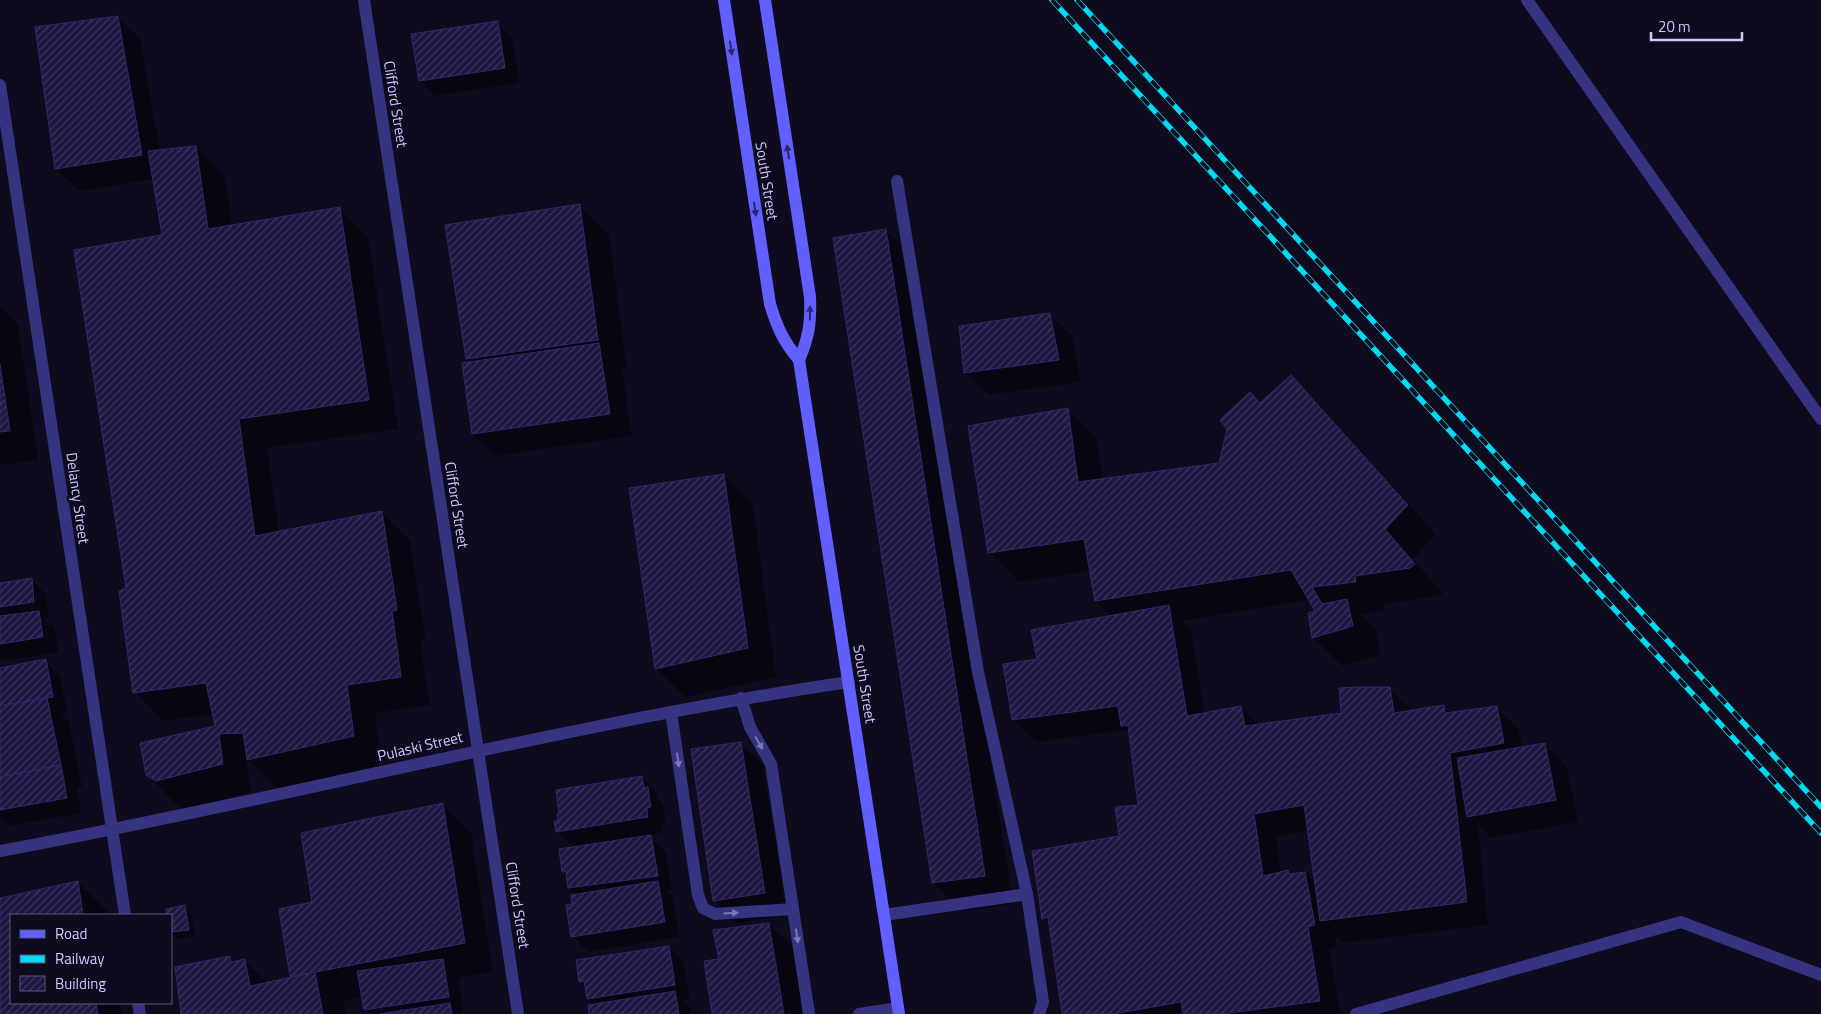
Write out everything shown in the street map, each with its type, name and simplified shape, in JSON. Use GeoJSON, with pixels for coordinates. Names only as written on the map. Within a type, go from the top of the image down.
{"type":"FeatureCollection","features":[{"type":"Feature","properties":{"kind":"main road","name":"South Street"},"geometry":{"type":"LineString","coordinates":[[724,0],[770,304],[776,326],[786,345],[799,360]]}},
{"type":"Feature","properties":{"kind":"main road","name":"South Street"},"geometry":{"type":"LineString","coordinates":[[765,0],[810,297],[810,319],[807,340],[799,360],[898,1011]]}},
{"type":"Feature","properties":{"kind":"street","name":"Clifford Street"},"geometry":{"type":"LineString","coordinates":[[364,0],[518,1014]]}},
{"type":"Feature","properties":{"kind":"street"},"geometry":{"type":"LineString","coordinates":[[1528,0],[1821,419]]}},
{"type":"Feature","properties":{"kind":"street","name":"Delancy Street"},"geometry":{"type":"LineString","coordinates":[[0,85],[125,914]]}},
{"type":"Feature","properties":{"kind":"street"},"geometry":{"type":"LineString","coordinates":[[897,182],[978,672],[1027,894],[1044,1002],[1040,1014]]}},
{"type":"Feature","properties":{"kind":"street","name":"Pulaski Street"},"geometry":{"type":"LineString","coordinates":[[0,851],[112,830],[478,750],[741,698],[849,682]]}},
{"type":"Feature","properties":{"kind":"street"},"geometry":{"type":"LineString","coordinates":[[741,698],[750,727],[771,764],[809,1014]]}},
{"type":"Feature","properties":{"kind":"street"},"geometry":{"type":"LineString","coordinates":[[671,712],[698,895],[703,908],[715,914],[793,909]]}},
{"type":"Feature","properties":{"kind":"street"},"geometry":{"type":"LineString","coordinates":[[884,915],[1027,894]]}},
{"type":"Feature","properties":{"kind":"street"},"geometry":{"type":"LineString","coordinates":[[1356,1014],[1681,922],[1821,975]]}},
{"type":"Feature","properties":{"kind":"street"},"geometry":{"type":"LineString","coordinates":[[859,1014],[898,1011]]}},
{"type":"Feature","properties":{"kind":"building"},"geometry":{"type":"Polygon","coordinates":[[[118,16],[142,155],[55,169],[35,27],[118,16]]]}},
{"type":"Feature","properties":{"kind":"building"},"geometry":{"type":"Polygon","coordinates":[[[498,21],[505,68],[419,81],[411,34],[498,21]]]}},
{"type":"Feature","properties":{"kind":"building"},"geometry":{"type":"Polygon","coordinates":[[[196,146],[208,229],[340,207],[369,400],[239,419],[255,536],[382,511],[397,610],[392,611],[401,677],[347,685],[354,736],[247,760],[243,733],[219,734],[223,764],[156,781],[146,775],[140,743],[215,726],[206,683],[133,693],[119,591],[126,588],[74,250],[162,235],[148,151],[196,146]]]}},
{"type":"Feature","properties":{"kind":"building"},"geometry":{"type":"Polygon","coordinates":[[[580,204],[598,340],[466,359],[445,225],[580,204]]]}},
{"type":"Feature","properties":{"kind":"building"},"geometry":{"type":"Polygon","coordinates":[[[886,229],[985,876],[932,883],[833,238],[886,229]]]}},
{"type":"Feature","properties":{"kind":"building"},"geometry":{"type":"Polygon","coordinates":[[[1050,313],[1059,360],[964,373],[959,326],[1050,313]]]}},
{"type":"Feature","properties":{"kind":"building"},"geometry":{"type":"Polygon","coordinates":[[[599,343],[610,414],[472,434],[462,363],[599,343]]]}},
{"type":"Feature","properties":{"kind":"building"},"geometry":{"type":"Polygon","coordinates":[[[0,364],[10,431],[0,432],[0,364]]]}},
{"type":"Feature","properties":{"kind":"building"},"geometry":{"type":"Polygon","coordinates":[[[1291,375],[1408,505],[1385,529],[1415,564],[1410,568],[1355,576],[1356,582],[1312,587],[1322,604],[1347,599],[1353,626],[1312,638],[1308,613],[1315,611],[1291,570],[1095,601],[1084,539],[988,553],[968,426],[1068,408],[1078,482],[1219,463],[1227,429],[1220,420],[1250,392],[1260,403],[1291,375]]]}},
{"type":"Feature","properties":{"kind":"building"},"geometry":{"type":"Polygon","coordinates":[[[724,474],[748,648],[655,669],[629,488],[724,474]]]}},
{"type":"Feature","properties":{"kind":"building"},"geometry":{"type":"Polygon","coordinates":[[[32,578],[34,602],[0,607],[0,583],[32,578]]]}},
{"type":"Feature","properties":{"kind":"building"},"geometry":{"type":"Polygon","coordinates":[[[1169,605],[1187,716],[1241,706],[1245,726],[1341,713],[1339,688],[1358,687],[1390,687],[1394,713],[1444,705],[1445,713],[1497,706],[1504,743],[1450,753],[1467,902],[1320,921],[1304,805],[1254,814],[1263,876],[1288,870],[1289,874],[1305,872],[1315,925],[1308,927],[1320,1001],[1221,1014],[1183,1014],[1181,1002],[1113,1014],[1062,1014],[1048,917],[1042,919],[1032,851],[1119,836],[1115,807],[1138,805],[1128,725],[1121,726],[1118,706],[1012,720],[1003,664],[1037,659],[1031,630],[1169,605]]]}},
{"type":"Feature","properties":{"kind":"building"},"geometry":{"type":"Polygon","coordinates":[[[39,611],[43,637],[0,644],[0,616],[39,611]]]}},
{"type":"Feature","properties":{"kind":"building"},"geometry":{"type":"Polygon","coordinates":[[[46,659],[53,697],[0,706],[0,668],[46,659]]]}},
{"type":"Feature","properties":{"kind":"building"},"geometry":{"type":"Polygon","coordinates":[[[47,698],[61,765],[0,777],[0,706],[47,698]]]}},
{"type":"Feature","properties":{"kind":"building"},"geometry":{"type":"Polygon","coordinates":[[[741,742],[765,893],[713,901],[691,749],[741,742]]]}},
{"type":"Feature","properties":{"kind":"building"},"geometry":{"type":"Polygon","coordinates":[[[1545,743],[1556,800],[1467,817],[1457,758],[1545,743]]]}},
{"type":"Feature","properties":{"kind":"building"},"geometry":{"type":"Polygon","coordinates":[[[61,765],[67,798],[0,810],[0,777],[61,765]]]}},
{"type":"Feature","properties":{"kind":"building"},"geometry":{"type":"Polygon","coordinates":[[[642,776],[644,787],[648,787],[651,807],[647,808],[648,817],[556,832],[554,821],[558,821],[557,814],[559,814],[556,790],[642,776]]]}},
{"type":"Feature","properties":{"kind":"building"},"geometry":{"type":"Polygon","coordinates":[[[443,803],[465,943],[290,977],[279,909],[312,902],[301,833],[443,803]]]}},
{"type":"Feature","properties":{"kind":"building"},"geometry":{"type":"Polygon","coordinates":[[[651,835],[658,876],[568,888],[566,871],[562,872],[559,849],[651,835]]]}},
{"type":"Feature","properties":{"kind":"building"},"geometry":{"type":"Polygon","coordinates":[[[78,881],[83,914],[10,914],[10,1004],[96,1004],[98,1014],[0,1014],[0,898],[78,881]]]}},
{"type":"Feature","properties":{"kind":"building"},"geometry":{"type":"Polygon","coordinates":[[[658,881],[665,922],[571,937],[566,905],[572,904],[571,895],[658,881]]]}},
{"type":"Feature","properties":{"kind":"building"},"geometry":{"type":"Polygon","coordinates":[[[185,905],[189,930],[172,932],[172,914],[167,914],[166,909],[185,905]]]}},
{"type":"Feature","properties":{"kind":"building"},"geometry":{"type":"Polygon","coordinates":[[[769,923],[784,1014],[712,1014],[704,961],[719,959],[713,930],[769,923]]]}},
{"type":"Feature","properties":{"kind":"building"},"geometry":{"type":"Polygon","coordinates":[[[669,946],[675,985],[587,999],[584,981],[579,982],[576,960],[669,946]]]}},
{"type":"Feature","properties":{"kind":"building"},"geometry":{"type":"Polygon","coordinates":[[[230,956],[231,962],[245,959],[250,986],[315,972],[323,1014],[181,1014],[175,967],[230,956]]]}},
{"type":"Feature","properties":{"kind":"building"},"geometry":{"type":"Polygon","coordinates":[[[443,959],[449,997],[364,1010],[357,971],[443,959]]]}},
{"type":"Feature","properties":{"kind":"building"},"geometry":{"type":"Polygon","coordinates":[[[675,991],[679,1014],[589,1014],[588,1005],[675,991]]]}},
{"type":"Feature","properties":{"kind":"building"},"geometry":{"type":"Polygon","coordinates":[[[450,1003],[452,1014],[379,1014],[450,1003]]]}},
{"type":"Feature","properties":{"kind":"railway"},"geometry":{"type":"LineString","coordinates":[[1052,0],[1821,833]]}},
{"type":"Feature","properties":{"kind":"railway"},"geometry":{"type":"LineString","coordinates":[[1077,0],[1821,807]]}}]}
